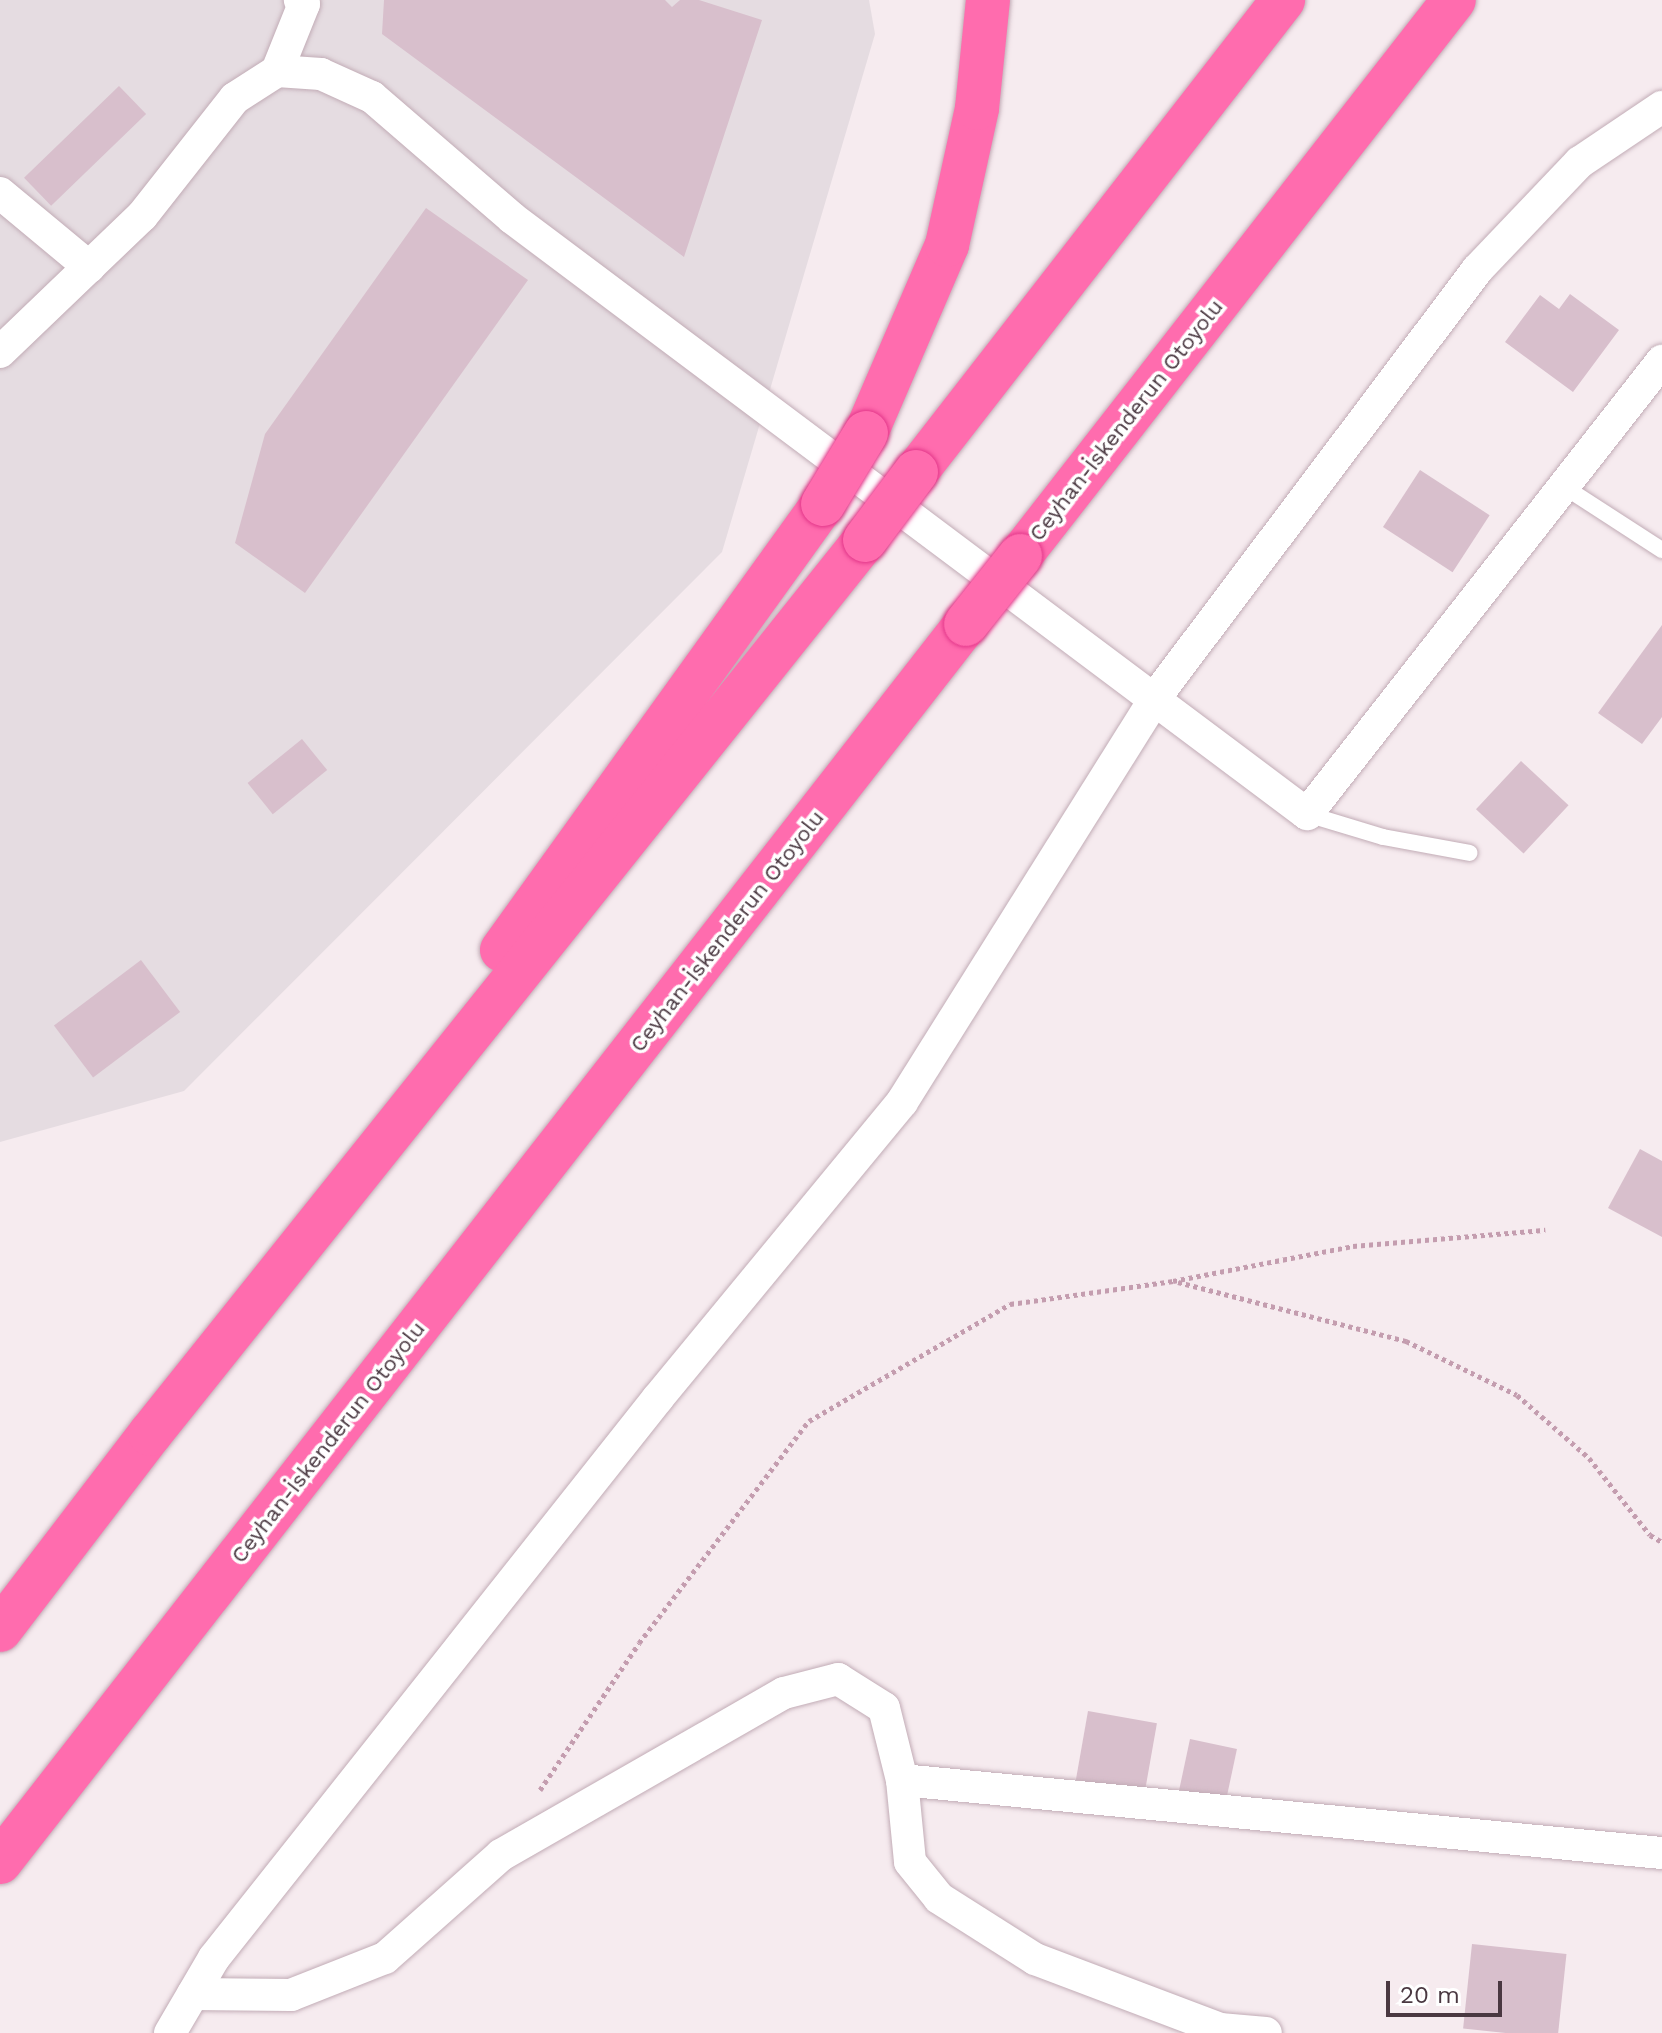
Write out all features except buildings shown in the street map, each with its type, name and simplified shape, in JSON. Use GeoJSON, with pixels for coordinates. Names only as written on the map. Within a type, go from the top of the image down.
{"type":"FeatureCollection","features":[{"type":"Feature","properties":{"kind":"highway"},"geometry":{"type":"LineString","coordinates":[[150,1434],[823,504],[866,433],[947,245],[977,108],[988,0]]}},
{"type":"Feature","properties":{"kind":"highway"},"geometry":{"type":"LineString","coordinates":[[0,1630],[150,1434],[865,540],[1283,0]]}},
{"type":"Feature","properties":{"kind":"highway","name":"Ceyhan-İskenderun Otoyolu"},"geometry":{"type":"LineString","coordinates":[[0,1862],[1454,0]]}},
{"type":"Feature","properties":{"kind":"street"},"geometry":{"type":"LineString","coordinates":[[0,352],[142,216],[235,98],[277,71],[304,4],[300,0]]}},
{"type":"Feature","properties":{"kind":"street"},"geometry":{"type":"LineString","coordinates":[[277,71],[321,74],[372,97],[512,218],[1307,814],[1662,361]]}},
{"type":"Feature","properties":{"kind":"street"},"geometry":{"type":"LineString","coordinates":[[170,2033],[214,1958],[589,1485],[902,1102],[1155,698],[1477,270],[1580,162],[1662,107]]}},
{"type":"Feature","properties":{"kind":"street"},"geometry":{"type":"LineString","coordinates":[[0,193],[89,267]]}},
{"type":"Feature","properties":{"kind":"street"},"geometry":{"type":"LineString","coordinates":[[193,1994],[291,1995],[385,1958],[501,1855],[784,1693],[838,1679],[884,1708],[902,1780],[910,1862],[939,1898],[1035,1959],[1220,2029],[1266,2033]]}},
{"type":"Feature","properties":{"kind":"street"},"geometry":{"type":"LineString","coordinates":[[902,1780],[1662,1853]]}},
{"type":"Feature","properties":{"kind":"lane"},"geometry":{"type":"LineString","coordinates":[[1563,486],[1662,550]]}},
{"type":"Feature","properties":{"kind":"lane"},"geometry":{"type":"LineString","coordinates":[[1307,814],[1383,837],[1470,853]]}},
{"type":"Feature","properties":{"kind":"path"},"geometry":{"type":"LineString","coordinates":[[532,1801],[639,1643],[809,1421],[1010,1304],[1173,1281],[1353,1246],[1545,1230]]}},
{"type":"Feature","properties":{"kind":"path"},"geometry":{"type":"LineString","coordinates":[[1173,1281],[1406,1341],[1517,1395],[1589,1458],[1650,1535],[1662,1542]]}},
{"type":"Feature","properties":{"kind":"shaded area"},"geometry":{"type":"Polygon","coordinates":[[[0,0],[869,0],[875,34],[722,552],[184,1091],[0,1142],[0,0]]]}}]}
